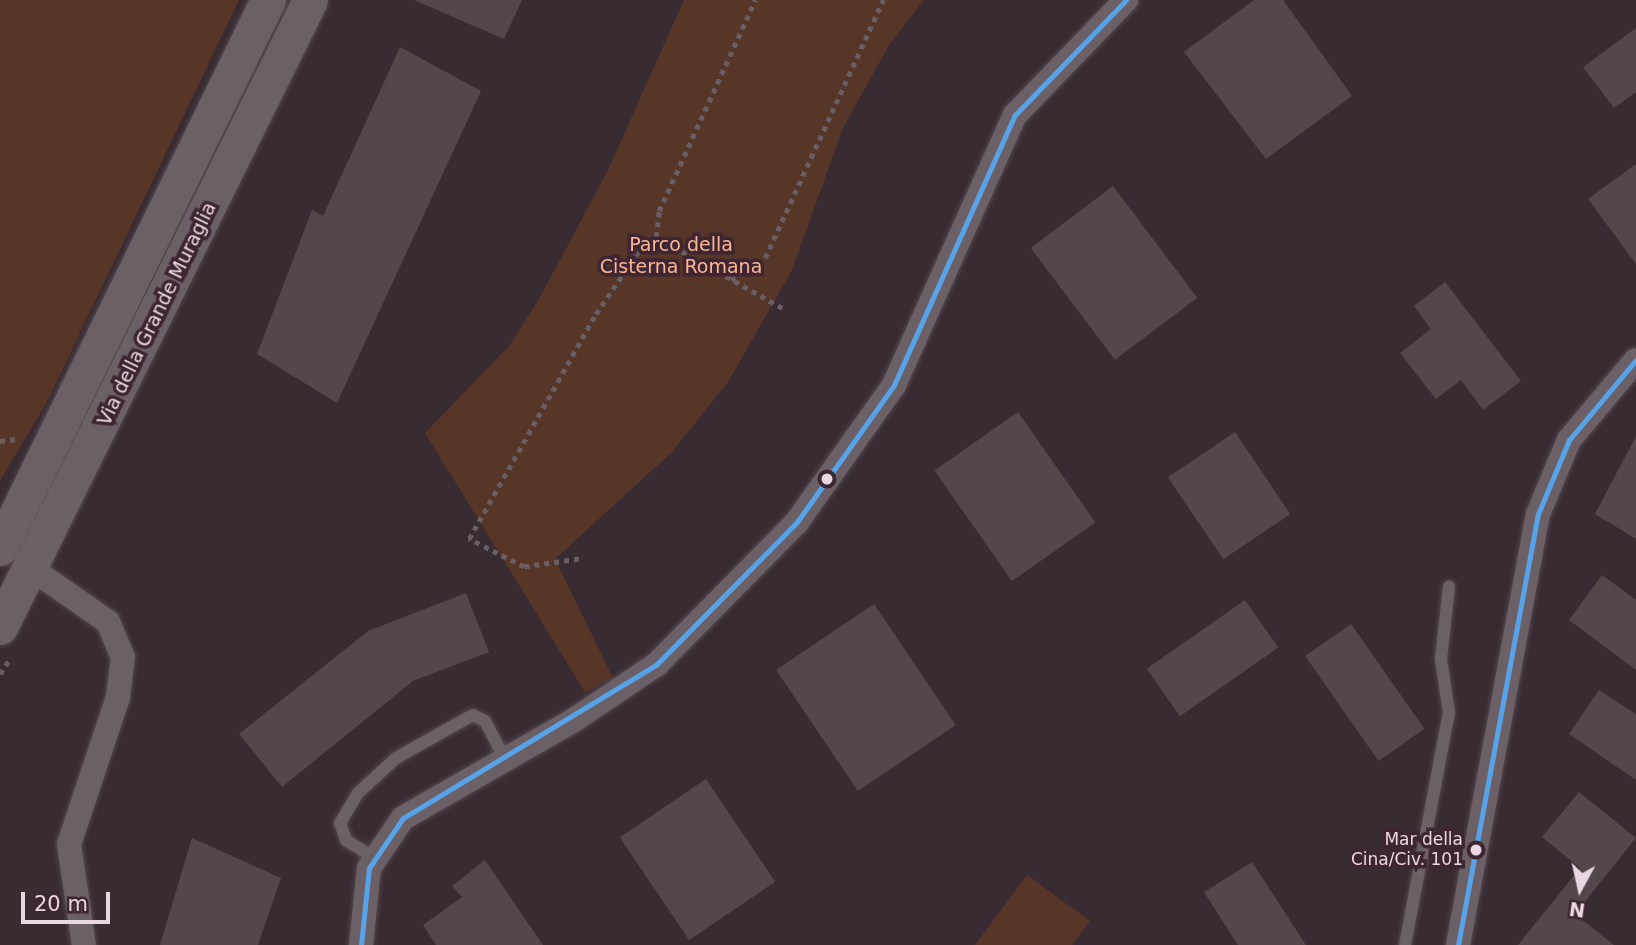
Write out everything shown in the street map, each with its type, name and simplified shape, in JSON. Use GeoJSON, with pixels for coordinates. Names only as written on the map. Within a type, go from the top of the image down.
{"type":"FeatureCollection","features":[{"type":"Feature","properties":{"kind":"street","name":"Via della Grande Muraglia"},"geometry":{"type":"LineString","coordinates":[[0,548],[268,0]]}},
{"type":"Feature","properties":{"kind":"street","name":"Via della Grande Muraglia"},"geometry":{"type":"LineString","coordinates":[[0,627],[32,569],[310,0]]}},
{"type":"Feature","properties":{"kind":"street"},"geometry":{"type":"LineString","coordinates":[[361,945],[362,904],[373,858],[417,806],[593,708],[680,646],[804,513],[894,385],[1015,115],[1126,0]]}},
{"type":"Feature","properties":{"kind":"street"},"geometry":{"type":"LineString","coordinates":[[1458,945],[1541,503],[1569,440],[1636,360]]}},
{"type":"Feature","properties":{"kind":"street"},"geometry":{"type":"LineString","coordinates":[[32,569],[108,622],[122,657],[118,697],[69,844],[84,945]]}},
{"type":"Feature","properties":{"kind":"lane"},"geometry":{"type":"LineString","coordinates":[[1405,945],[1449,713],[1441,648],[1449,586]]}},
{"type":"Feature","properties":{"kind":"lane"},"geometry":{"type":"LineString","coordinates":[[373,858],[346,840],[340,823],[358,793],[396,758],[473,715],[485,721],[505,759]]}},
{"type":"Feature","properties":{"kind":"path"},"geometry":{"type":"LineString","coordinates":[[656,237],[659,211],[755,0]]}},
{"type":"Feature","properties":{"kind":"path"},"geometry":{"type":"LineString","coordinates":[[731,280],[765,258],[883,0]]}},
{"type":"Feature","properties":{"kind":"path"},"geometry":{"type":"LineString","coordinates":[[579,559],[524,567],[469,539],[596,314],[646,240],[656,237],[786,310]]}},
{"type":"Feature","properties":{"kind":"green space"},"geometry":{"type":"Polygon","coordinates":[[[0,0],[239,0],[47,402],[0,481],[0,0]]]}},
{"type":"Feature","properties":{"kind":"green space","name":"Parco della Cisterna Romana"},"geometry":{"type":"Polygon","coordinates":[[[684,0],[924,0],[889,45],[843,128],[792,270],[728,382],[671,453],[555,559],[613,678],[585,692],[425,433],[510,345],[539,299],[608,170],[684,0]]]}},
{"type":"Feature","properties":{"kind":"green space"},"geometry":{"type":"Polygon","coordinates":[[[1027,875],[1090,921],[1072,945],[975,945],[1027,875]]]}},
{"type":"Feature","properties":{"kind":"building"},"geometry":{"type":"Polygon","coordinates":[[[414,0],[522,0],[504,39],[414,0]]]}},
{"type":"Feature","properties":{"kind":"building"},"geometry":{"type":"Polygon","coordinates":[[[1254,0],[1283,0],[1352,96],[1266,159],[1184,52],[1254,0]]]}},
{"type":"Feature","properties":{"kind":"building"},"geometry":{"type":"Polygon","coordinates":[[[1636,28],[1636,92],[1614,108],[1583,67],[1636,28]]]}},
{"type":"Feature","properties":{"kind":"building"},"geometry":{"type":"Polygon","coordinates":[[[400,47],[481,91],[337,403],[257,354],[312,210],[323,216],[400,47]]]}},
{"type":"Feature","properties":{"kind":"building"},"geometry":{"type":"Polygon","coordinates":[[[1636,164],[1636,264],[1588,199],[1636,164]]]}},
{"type":"Feature","properties":{"kind":"building"},"geometry":{"type":"Polygon","coordinates":[[[1113,186],[1197,298],[1115,360],[1031,248],[1113,186]]]}},
{"type":"Feature","properties":{"kind":"building"},"geometry":{"type":"Polygon","coordinates":[[[1445,282],[1521,381],[1483,410],[1461,380],[1436,399],[1400,353],[1431,329],[1414,306],[1445,282]]]}},
{"type":"Feature","properties":{"kind":"building"},"geometry":{"type":"Polygon","coordinates":[[[1018,412],[1095,523],[1012,581],[934,471],[1018,412]]]}},
{"type":"Feature","properties":{"kind":"building"},"geometry":{"type":"Polygon","coordinates":[[[1235,432],[1290,514],[1223,559],[1168,477],[1235,432]]]}},
{"type":"Feature","properties":{"kind":"building"},"geometry":{"type":"Polygon","coordinates":[[[1636,436],[1636,539],[1595,514],[1636,436]]]}},
{"type":"Feature","properties":{"kind":"building"},"geometry":{"type":"Polygon","coordinates":[[[1602,575],[1636,600],[1636,670],[1569,620],[1602,575]]]}},
{"type":"Feature","properties":{"kind":"building"},"geometry":{"type":"Polygon","coordinates":[[[466,593],[489,652],[413,681],[282,787],[239,734],[368,631],[466,593]]]}},
{"type":"Feature","properties":{"kind":"building"},"geometry":{"type":"Polygon","coordinates":[[[1245,600],[1278,648],[1180,716],[1147,669],[1245,600]]]}},
{"type":"Feature","properties":{"kind":"building"},"geometry":{"type":"Polygon","coordinates":[[[874,604],[956,725],[858,791],[776,670],[874,604]]]}},
{"type":"Feature","properties":{"kind":"building"},"geometry":{"type":"Polygon","coordinates":[[[1351,624],[1424,729],[1379,761],[1305,656],[1351,624]]]}},
{"type":"Feature","properties":{"kind":"building"},"geometry":{"type":"Polygon","coordinates":[[[1599,690],[1636,714],[1636,780],[1569,734],[1599,690]]]}},
{"type":"Feature","properties":{"kind":"building"},"geometry":{"type":"Polygon","coordinates":[[[706,779],[775,882],[689,940],[620,837],[706,779]]]}},
{"type":"Feature","properties":{"kind":"building"},"geometry":{"type":"Polygon","coordinates":[[[1579,792],[1636,838],[1575,914],[1614,945],[1518,945],[1580,868],[1542,837],[1579,792]]]}},
{"type":"Feature","properties":{"kind":"building"},"geometry":{"type":"Polygon","coordinates":[[[192,838],[281,878],[258,945],[160,945],[192,838]]]}},
{"type":"Feature","properties":{"kind":"building"},"geometry":{"type":"Polygon","coordinates":[[[485,860],[543,945],[436,945],[423,925],[462,897],[452,886],[485,860]]]}},
{"type":"Feature","properties":{"kind":"building"},"geometry":{"type":"Polygon","coordinates":[[[1252,862],[1306,945],[1238,945],[1204,892],[1252,862]]]}},
{"type":"Feature","properties":{"kind":"transit line"},"geometry":{"type":"LineString","coordinates":[[361,945],[369,868],[403,818],[657,664],[797,522],[894,385],[1015,115],[1126,0]]}},
{"type":"Feature","properties":{"kind":"transit line"},"geometry":{"type":"LineString","coordinates":[[1458,945],[1538,514],[1569,440],[1636,360]]}},
{"type":"Feature","properties":{"kind":"place","name":"Mar della Cina/Civ. 101"},"geometry":{"type":"Point","coordinates":[1476,850]}}]}
